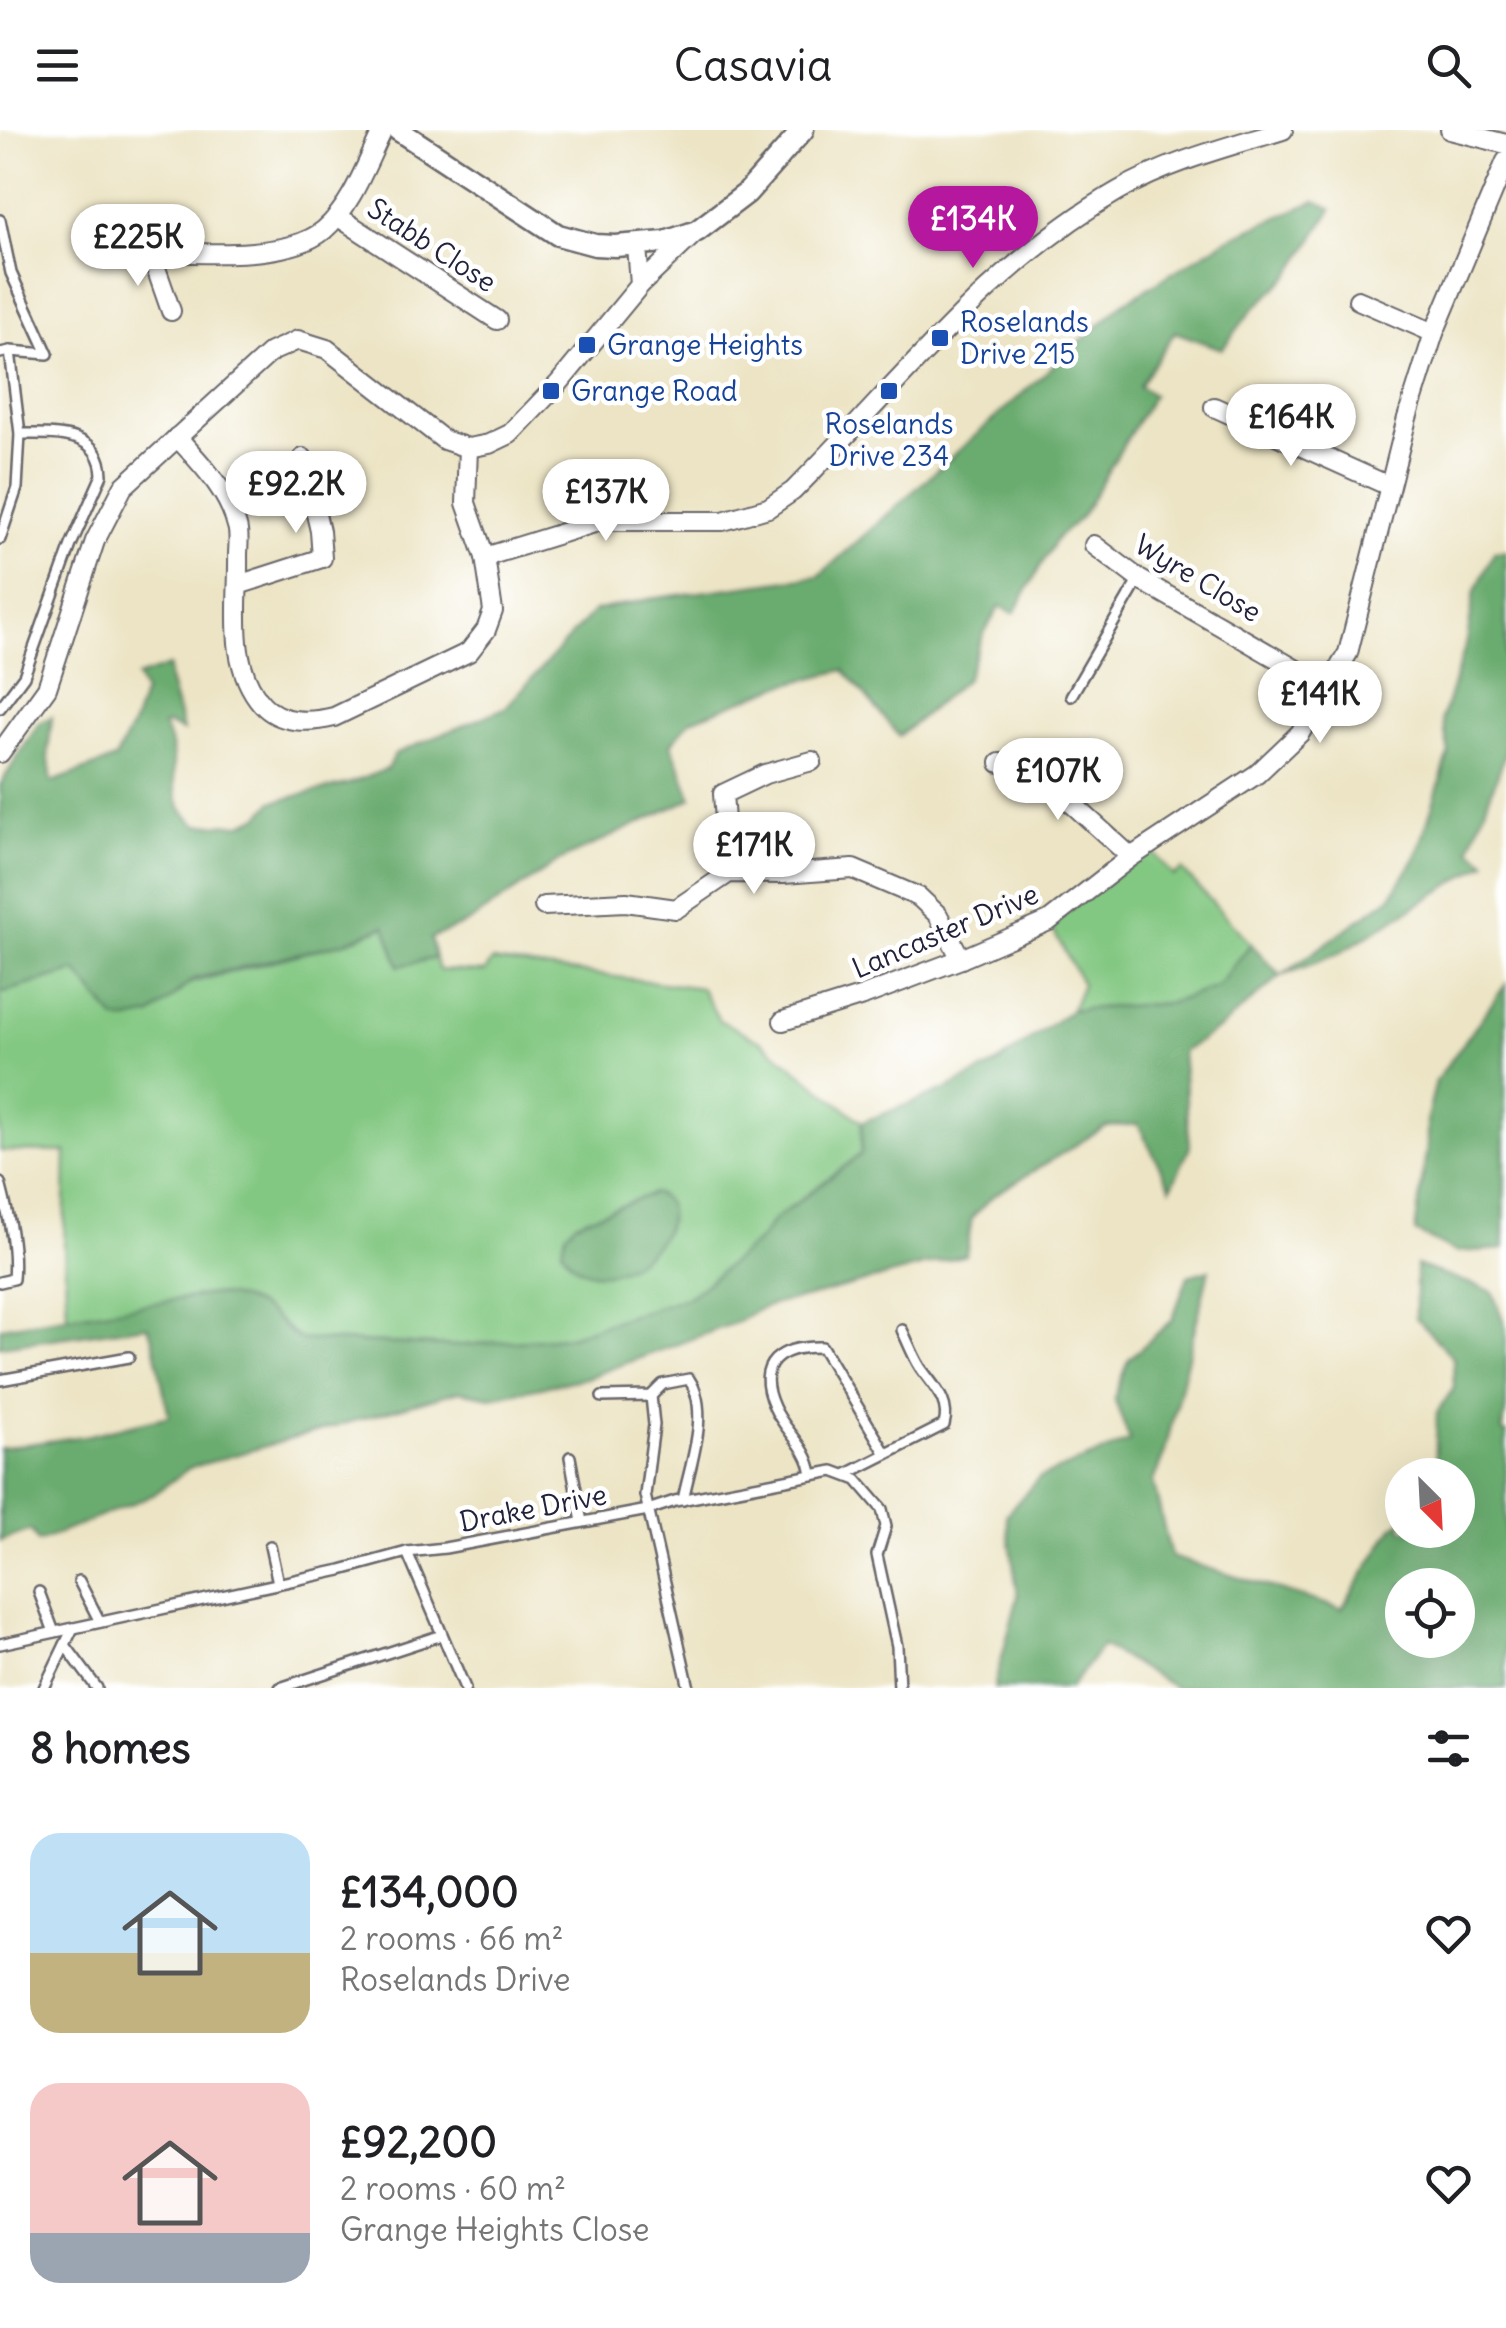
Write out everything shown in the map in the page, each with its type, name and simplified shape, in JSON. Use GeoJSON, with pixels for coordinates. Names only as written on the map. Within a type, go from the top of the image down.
{"type":"FeatureCollection","features":[{"type":"Feature","properties":{"kind":"street"},"geometry":{"type":"LineString","coordinates":[[150,251],[209,254],[274,248],[314,236],[337,216],[383,130]]}},
{"type":"Feature","properties":{"kind":"street"},"geometry":{"type":"LineString","coordinates":[[398,130],[558,235],[596,245],[638,246],[665,242],[697,230]]}},
{"type":"Feature","properties":{"kind":"street"},"geometry":{"type":"LineString","coordinates":[[0,753],[48,688],[95,542],[122,487],[271,352],[298,340],[327,350],[444,440],[468,448],[489,444],[510,434],[640,285],[697,230],[747,193],[803,130]]}},
{"type":"Feature","properties":{"kind":"street"},"geometry":{"type":"LineString","coordinates":[[485,556],[601,521],[722,522],[768,508],[793,492],[1012,265],[1118,192],[1174,166],[1282,130]]}},
{"type":"Feature","properties":{"kind":"street"},"geometry":{"type":"LineString","coordinates":[[1450,130],[1506,144]]}},
{"type":"Feature","properties":{"kind":"street","name":"Lancaster Drive"},"geometry":{"type":"LineString","coordinates":[[782,1021],[962,960],[1049,921],[1131,857],[1257,774],[1300,733],[1348,653],[1389,486],[1434,333],[1506,161]]}},
{"type":"Feature","properties":{"kind":"street","name":"Stabb Close"},"geometry":{"type":"LineString","coordinates":[[337,216],[497,320]]}},
{"type":"Feature","properties":{"kind":"street"},"geometry":{"type":"LineString","coordinates":[[134,220],[150,251],[170,311]]}},
{"type":"Feature","properties":{"kind":"street"},"geometry":{"type":"LineString","coordinates":[[638,246],[640,285]]}},
{"type":"Feature","properties":{"kind":"street"},"geometry":{"type":"LineString","coordinates":[[1358,300],[1434,333]]}},
{"type":"Feature","properties":{"kind":"street"},"geometry":{"type":"LineString","coordinates":[[1214,406],[1389,486]]}},
{"type":"Feature","properties":{"kind":"street"},"geometry":{"type":"LineString","coordinates":[[177,437],[226,497],[238,528],[236,622],[240,666],[250,690],[267,710],[286,719],[314,722],[346,711],[469,652],[486,630],[493,611],[485,556],[466,503],[468,448]]}},
{"type":"Feature","properties":{"kind":"street"},"geometry":{"type":"LineString","coordinates":[[238,585],[322,558],[320,531],[303,458]]}},
{"type":"Feature","properties":{"kind":"street","name":"Wyre Close"},"geometry":{"type":"LineString","coordinates":[[1094,545],[1139,579],[1328,688]]}},
{"type":"Feature","properties":{"kind":"street"},"geometry":{"type":"LineString","coordinates":[[729,873],[722,794],[765,774],[812,761]]}},
{"type":"Feature","properties":{"kind":"street"},"geometry":{"type":"LineString","coordinates":[[1000,763],[1036,771],[1131,857]]}},
{"type":"Feature","properties":{"kind":"street"},"geometry":{"type":"LineString","coordinates":[[544,906],[626,902],[676,909],[729,873],[853,869],[919,897],[938,915],[962,960]]}},
{"type":"Feature","properties":{"kind":"lane"},"geometry":{"type":"LineString","coordinates":[[0,220],[11,273],[48,354],[5,352],[20,434],[17,488],[0,538]]}},
{"type":"Feature","properties":{"kind":"lane"},"geometry":{"type":"LineString","coordinates":[[0,708],[24,676],[71,545],[102,475],[102,463],[90,444],[66,434],[20,434]]}},
{"type":"Feature","properties":{"kind":"lane"},"geometry":{"type":"LineString","coordinates":[[1072,696],[1091,656],[1139,579]]}},
{"type":"Feature","properties":{"kind":"lane"},"geometry":{"type":"LineString","coordinates":[[0,1183],[8,1212],[14,1266],[13,1279],[0,1282]]}},
{"type":"Feature","properties":{"kind":"lane"},"geometry":{"type":"LineString","coordinates":[[899,1688],[897,1646],[877,1556],[886,1526],[882,1509],[870,1492],[848,1474],[944,1425],[948,1412],[940,1393],[918,1364],[902,1330]]}},
{"type":"Feature","properties":{"kind":"lane"},"geometry":{"type":"LineString","coordinates":[[812,1474],[807,1454],[775,1410],[768,1390],[770,1366],[780,1354],[796,1346],[822,1347],[886,1454]]}},
{"type":"Feature","properties":{"kind":"lane"},"geometry":{"type":"LineString","coordinates":[[0,1380],[129,1357]]}},
{"type":"Feature","properties":{"kind":"lane"},"geometry":{"type":"LineString","coordinates":[[602,1397],[651,1396],[663,1384],[689,1380],[697,1391],[699,1413],[683,1500]]}},
{"type":"Feature","properties":{"kind":"lane"},"geometry":{"type":"LineString","coordinates":[[651,1396],[654,1424],[646,1495],[689,1688]]}},
{"type":"Feature","properties":{"kind":"lane"},"geometry":{"type":"LineString","coordinates":[[570,1457],[582,1522]]}},
{"type":"Feature","properties":{"kind":"lane","name":"Drake Drive"},"geometry":{"type":"LineString","coordinates":[[0,1644],[406,1552],[648,1510],[812,1474],[848,1474]]}},
{"type":"Feature","properties":{"kind":"lane"},"geometry":{"type":"LineString","coordinates":[[270,1546],[278,1583]]}},
{"type":"Feature","properties":{"kind":"lane"},"geometry":{"type":"LineString","coordinates":[[406,1552],[465,1688]]}},
{"type":"Feature","properties":{"kind":"lane"},"geometry":{"type":"LineString","coordinates":[[80,1580],[100,1622]]}},
{"type":"Feature","properties":{"kind":"lane"},"geometry":{"type":"LineString","coordinates":[[39,1592],[54,1632]]}},
{"type":"Feature","properties":{"kind":"lane"},"geometry":{"type":"LineString","coordinates":[[44,1688],[73,1628]]}},
{"type":"Feature","properties":{"kind":"lane"},"geometry":{"type":"LineString","coordinates":[[280,1688],[442,1636]]}},
{"type":"Feature","properties":{"kind":"lane"},"geometry":{"type":"LineString","coordinates":[[65,1645],[96,1688]]}},
{"type":"Feature","properties":{"kind":"green space"},"geometry":{"type":"Polygon","coordinates":[[[1316,201],[1332,209],[1290,275],[1253,309],[1222,349],[1175,332],[1139,386],[1153,395],[1081,517],[1056,539],[1014,613],[1000,606],[984,633],[966,679],[899,736],[844,670],[779,686],[691,720],[671,744],[692,798],[559,861],[469,922],[431,938],[435,958],[399,966],[385,926],[345,942],[194,979],[152,1015],[124,1021],[115,1019],[76,971],[0,993],[0,785],[39,723],[52,717],[48,753],[52,782],[115,759],[144,692],[137,677],[169,666],[183,731],[163,726],[172,752],[179,803],[198,825],[241,824],[260,816],[272,802],[351,783],[387,769],[395,754],[505,708],[594,611],[649,599],[819,576],[1122,304],[1229,238],[1316,201]]]}},
{"type":"Feature","properties":{"kind":"green space"},"geometry":{"type":"Polygon","coordinates":[[[1506,551],[1506,753],[1470,848],[1487,862],[1338,954],[1281,976],[1391,897],[1417,855],[1449,753],[1442,718],[1467,641],[1474,594],[1494,552],[1506,551]]]}},
{"type":"Feature","properties":{"kind":"green space"},"geometry":{"type":"Polygon","coordinates":[[[1149,847],[1174,876],[1182,870],[1251,944],[1217,987],[1170,1003],[1071,1010],[1082,984],[1050,924],[1149,847]]]}},
{"type":"Feature","properties":{"kind":"green space"},"geometry":{"type":"Polygon","coordinates":[[[386,926],[417,962],[435,958],[439,970],[485,972],[492,961],[701,988],[719,1020],[761,1041],[862,1122],[861,1154],[774,1220],[759,1240],[691,1296],[566,1337],[452,1346],[299,1339],[272,1315],[204,1295],[67,1316],[66,1152],[0,1151],[0,993],[76,971],[103,1004],[168,1001],[186,984],[345,942],[386,926]]]}},
{"type":"Feature","properties":{"kind":"green space"},"geometry":{"type":"Polygon","coordinates":[[[1251,944],[1281,976],[1221,1027],[1182,1052],[1190,1147],[1171,1188],[1138,1124],[1105,1127],[993,1196],[972,1217],[966,1255],[768,1306],[740,1321],[586,1378],[491,1397],[459,1391],[189,1468],[153,1495],[38,1542],[31,1530],[0,1541],[0,1448],[90,1435],[169,1416],[147,1326],[0,1346],[0,1327],[212,1294],[260,1307],[291,1334],[305,1340],[452,1346],[566,1337],[691,1296],[759,1240],[774,1220],[861,1154],[862,1122],[945,1090],[998,1063],[1071,1010],[1170,1003],[1217,987],[1251,944]]]}},
{"type":"Feature","properties":{"kind":"green space"},"geometry":{"type":"Polygon","coordinates":[[[1506,984],[1504,1249],[1456,1252],[1415,1232],[1427,1118],[1436,1081],[1506,984]]]}},
{"type":"Feature","properties":{"kind":"green space"},"geometry":{"type":"Polygon","coordinates":[[[653,1193],[667,1204],[669,1220],[660,1238],[624,1268],[602,1273],[580,1268],[562,1250],[566,1233],[575,1223],[653,1193]]]}},
{"type":"Feature","properties":{"kind":"green space"},"geometry":{"type":"Polygon","coordinates":[[[1416,1265],[1492,1291],[1506,1328],[1506,1408],[1502,1431],[1506,1433],[1506,1688],[1176,1688],[1102,1646],[1070,1688],[994,1688],[1018,1596],[1006,1515],[1039,1478],[1130,1441],[1114,1398],[1128,1360],[1172,1320],[1188,1276],[1209,1270],[1164,1455],[1153,1481],[1171,1557],[1342,1609],[1385,1540],[1385,1548],[1475,1548],[1475,1458],[1436,1458],[1437,1412],[1454,1388],[1453,1358],[1416,1318],[1416,1265]]]}},
{"type":"Feature","properties":{"kind":"place","name":"Roselands Drive 215"},"geometry":{"type":"Point","coordinates":[940,338]}},
{"type":"Feature","properties":{"kind":"place","name":"Grange Heights"},"geometry":{"type":"Point","coordinates":[587,345]}},
{"type":"Feature","properties":{"kind":"place","name":"Grange Road"},"geometry":{"type":"Point","coordinates":[551,391]}},
{"type":"Feature","properties":{"kind":"place","name":"Roselands Drive 234"},"geometry":{"type":"Point","coordinates":[889,391]}}]}
